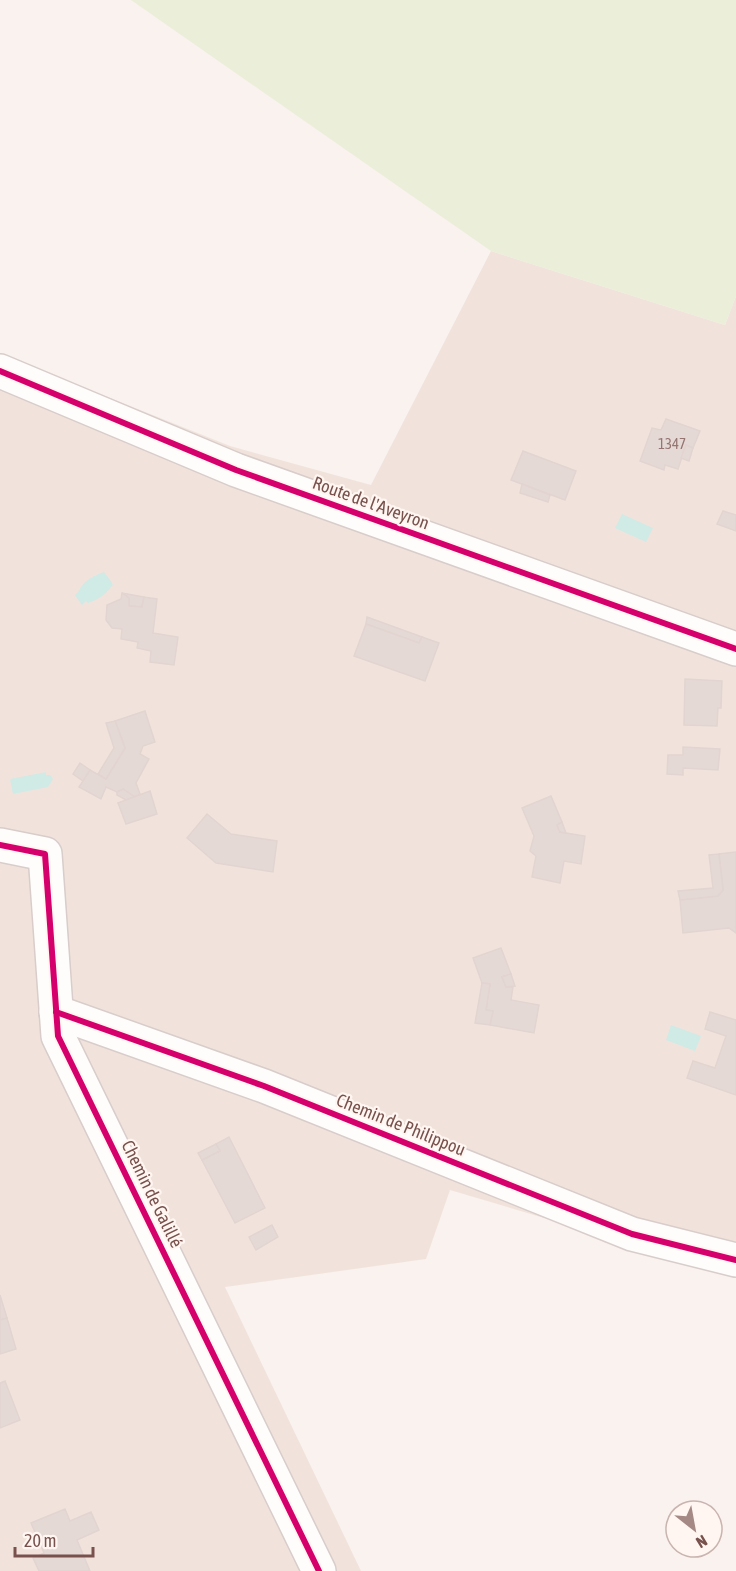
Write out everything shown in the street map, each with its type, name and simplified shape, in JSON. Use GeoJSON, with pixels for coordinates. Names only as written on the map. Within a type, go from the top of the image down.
{"type":"FeatureCollection","features":[{"type":"Feature","properties":{"kind":"street","name":"Route de l'Aveyron"},"geometry":{"type":"LineString","coordinates":[[0,371],[236,470],[736,649]]}},
{"type":"Feature","properties":{"kind":"street","name":"Chemin de Galillé"},"geometry":{"type":"LineString","coordinates":[[0,845],[45,854],[58,1036],[319,1571]]}},
{"type":"Feature","properties":{"kind":"street","name":"Chemin de Philippou"},"geometry":{"type":"LineString","coordinates":[[56,1012],[264,1086],[632,1234],[736,1260]]}},
{"type":"Feature","properties":{"kind":"shaded area"},"geometry":{"type":"Polygon","coordinates":[[[491,251],[725,325],[736,296],[736,1275],[450,1190],[426,1259],[225,1287],[361,1571],[0,1571],[0,354],[230,446],[371,485],[491,251]]]}},
{"type":"Feature","properties":{"kind":"green space"},"geometry":{"type":"Polygon","coordinates":[[[131,0],[736,0],[736,296],[725,325],[491,251],[131,0]]]}},
{"type":"Feature","properties":{"kind":"water"},"geometry":{"type":"Polygon","coordinates":[[[622,514],[653,528],[646,542],[615,528],[622,514]]]}},
{"type":"Feature","properties":{"kind":"water"},"geometry":{"type":"Polygon","coordinates":[[[104,572],[113,584],[111,587],[99,598],[88,603],[86,601],[82,605],[75,595],[85,582],[104,572]]]}},
{"type":"Feature","properties":{"kind":"water"},"geometry":{"type":"Polygon","coordinates":[[[46,772],[46,775],[50,775],[53,779],[48,787],[13,794],[10,779],[46,772]]]}},
{"type":"Feature","properties":{"kind":"water"},"geometry":{"type":"Polygon","coordinates":[[[671,1025],[701,1036],[695,1051],[666,1040],[671,1025]]]}},
{"type":"Feature","properties":{"kind":"building"},"geometry":{"type":"Polygon","coordinates":[[[666,419],[700,431],[693,448],[686,445],[678,469],[665,465],[664,470],[640,461],[652,428],[661,430],[666,419]]]}},
{"type":"Feature","properties":{"kind":"building"},"geometry":{"type":"Polygon","coordinates":[[[686,445],[693,448],[689,461],[681,458],[686,445]]]}},
{"type":"Feature","properties":{"kind":"building"},"geometry":{"type":"Polygon","coordinates":[[[523,451],[576,471],[565,500],[511,480],[523,451]]]}},
{"type":"Feature","properties":{"kind":"building"},"geometry":{"type":"Polygon","coordinates":[[[522,484],[550,495],[548,502],[520,493],[522,484]]]}},
{"type":"Feature","properties":{"kind":"building"},"geometry":{"type":"Polygon","coordinates":[[[723,511],[736,515],[736,531],[717,524],[723,511]]]}},
{"type":"Feature","properties":{"kind":"building"},"geometry":{"type":"Polygon","coordinates":[[[122,593],[144,597],[142,607],[129,606],[129,598],[122,593]]]}},
{"type":"Feature","properties":{"kind":"building"},"geometry":{"type":"Polygon","coordinates":[[[122,593],[129,598],[129,606],[142,607],[144,597],[157,599],[153,633],[178,637],[174,665],[150,662],[151,651],[137,648],[138,642],[121,639],[122,629],[112,628],[106,620],[107,605],[121,599],[122,593]]]}},
{"type":"Feature","properties":{"kind":"building"},"geometry":{"type":"Polygon","coordinates":[[[367,617],[422,637],[419,643],[366,624],[367,617]]]}},
{"type":"Feature","properties":{"kind":"building"},"geometry":{"type":"Polygon","coordinates":[[[366,624],[419,643],[422,637],[439,643],[425,681],[354,656],[366,624]]]}},
{"type":"Feature","properties":{"kind":"building"},"geometry":{"type":"Polygon","coordinates":[[[685,679],[722,681],[721,708],[718,708],[717,726],[684,725],[685,679]]]}},
{"type":"Feature","properties":{"kind":"building"},"geometry":{"type":"Polygon","coordinates":[[[145,711],[155,742],[143,746],[140,754],[149,759],[136,783],[140,794],[135,797],[123,789],[117,792],[106,787],[101,799],[79,787],[90,770],[106,779],[125,748],[115,721],[145,711]]]}},
{"type":"Feature","properties":{"kind":"building"},"geometry":{"type":"Polygon","coordinates":[[[115,721],[125,748],[106,779],[98,774],[114,748],[106,723],[115,721]]]}},
{"type":"Feature","properties":{"kind":"building"},"geometry":{"type":"Polygon","coordinates":[[[683,747],[720,749],[718,770],[683,768],[683,775],[667,774],[668,755],[683,755],[683,747]]]}},
{"type":"Feature","properties":{"kind":"building"},"geometry":{"type":"Polygon","coordinates":[[[80,763],[90,770],[83,781],[73,774],[80,763]]]}},
{"type":"Feature","properties":{"kind":"building"},"geometry":{"type":"Polygon","coordinates":[[[123,789],[135,797],[126,800],[117,795],[117,792],[123,789]]]}},
{"type":"Feature","properties":{"kind":"building"},"geometry":{"type":"Polygon","coordinates":[[[150,791],[157,814],[126,824],[118,803],[150,791]]]}},
{"type":"Feature","properties":{"kind":"building"},"geometry":{"type":"Polygon","coordinates":[[[551,796],[562,822],[557,825],[560,832],[585,836],[581,864],[564,861],[560,883],[532,877],[536,856],[530,851],[534,836],[522,808],[551,796]]]}},
{"type":"Feature","properties":{"kind":"building"},"geometry":{"type":"Polygon","coordinates":[[[207,814],[231,834],[277,841],[273,872],[216,863],[187,838],[207,814]]]}},
{"type":"Feature","properties":{"kind":"building"},"geometry":{"type":"Polygon","coordinates":[[[562,822],[566,833],[560,832],[557,825],[562,822]]]}},
{"type":"Feature","properties":{"kind":"building"},"geometry":{"type":"Polygon","coordinates":[[[736,852],[736,933],[729,928],[683,933],[680,900],[718,896],[723,890],[719,854],[736,852]]]}},
{"type":"Feature","properties":{"kind":"building"},"geometry":{"type":"Polygon","coordinates":[[[719,854],[723,890],[718,896],[680,900],[678,891],[713,888],[709,855],[719,854]]]}},
{"type":"Feature","properties":{"kind":"building"},"geometry":{"type":"Polygon","coordinates":[[[501,948],[511,974],[502,977],[506,987],[513,987],[511,1000],[539,1005],[534,1033],[490,1025],[493,1011],[486,1010],[490,984],[482,983],[473,958],[501,948]]]}},
{"type":"Feature","properties":{"kind":"building"},"geometry":{"type":"Polygon","coordinates":[[[511,974],[515,986],[506,987],[502,977],[511,974]]]}},
{"type":"Feature","properties":{"kind":"building"},"geometry":{"type":"Polygon","coordinates":[[[482,983],[490,984],[486,1010],[493,1011],[490,1025],[475,1023],[482,983]]]}},
{"type":"Feature","properties":{"kind":"building"},"geometry":{"type":"Polygon","coordinates":[[[710,1012],[736,1020],[736,1095],[687,1078],[693,1061],[715,1068],[726,1036],[705,1029],[710,1012]]]}},
{"type":"Feature","properties":{"kind":"building"},"geometry":{"type":"Polygon","coordinates":[[[229,1137],[265,1208],[235,1223],[202,1160],[220,1151],[216,1144],[229,1137]]]}},
{"type":"Feature","properties":{"kind":"building"},"geometry":{"type":"Polygon","coordinates":[[[216,1144],[220,1151],[202,1160],[198,1153],[216,1144]]]}},
{"type":"Feature","properties":{"kind":"building"},"geometry":{"type":"Polygon","coordinates":[[[272,1225],[278,1237],[256,1250],[249,1237],[272,1225]]]}},
{"type":"Feature","properties":{"kind":"building"},"geometry":{"type":"Polygon","coordinates":[[[0,1295],[7,1318],[0,1320],[0,1295]]]}},
{"type":"Feature","properties":{"kind":"building"},"geometry":{"type":"Polygon","coordinates":[[[7,1318],[16,1349],[0,1354],[0,1320],[7,1318]]]}},
{"type":"Feature","properties":{"kind":"building"},"geometry":{"type":"Polygon","coordinates":[[[5,1381],[20,1420],[0,1428],[0,1383],[5,1381]]]}},
{"type":"Feature","properties":{"kind":"building"},"geometry":{"type":"Polygon","coordinates":[[[65,1509],[70,1521],[91,1512],[99,1530],[77,1540],[90,1571],[39,1571],[33,1558],[44,1553],[31,1523],[65,1509]]]}},
{"type":"Feature","properties":{"kind":"cycle path"},"geometry":{"type":"LineString","coordinates":[[0,371],[236,470],[736,649]]}},
{"type":"Feature","properties":{"kind":"cycle path"},"geometry":{"type":"LineString","coordinates":[[0,845],[45,854],[58,1036],[319,1571]]}},
{"type":"Feature","properties":{"kind":"cycle path"},"geometry":{"type":"LineString","coordinates":[[56,1012],[264,1086],[632,1234],[736,1260]]}}]}
